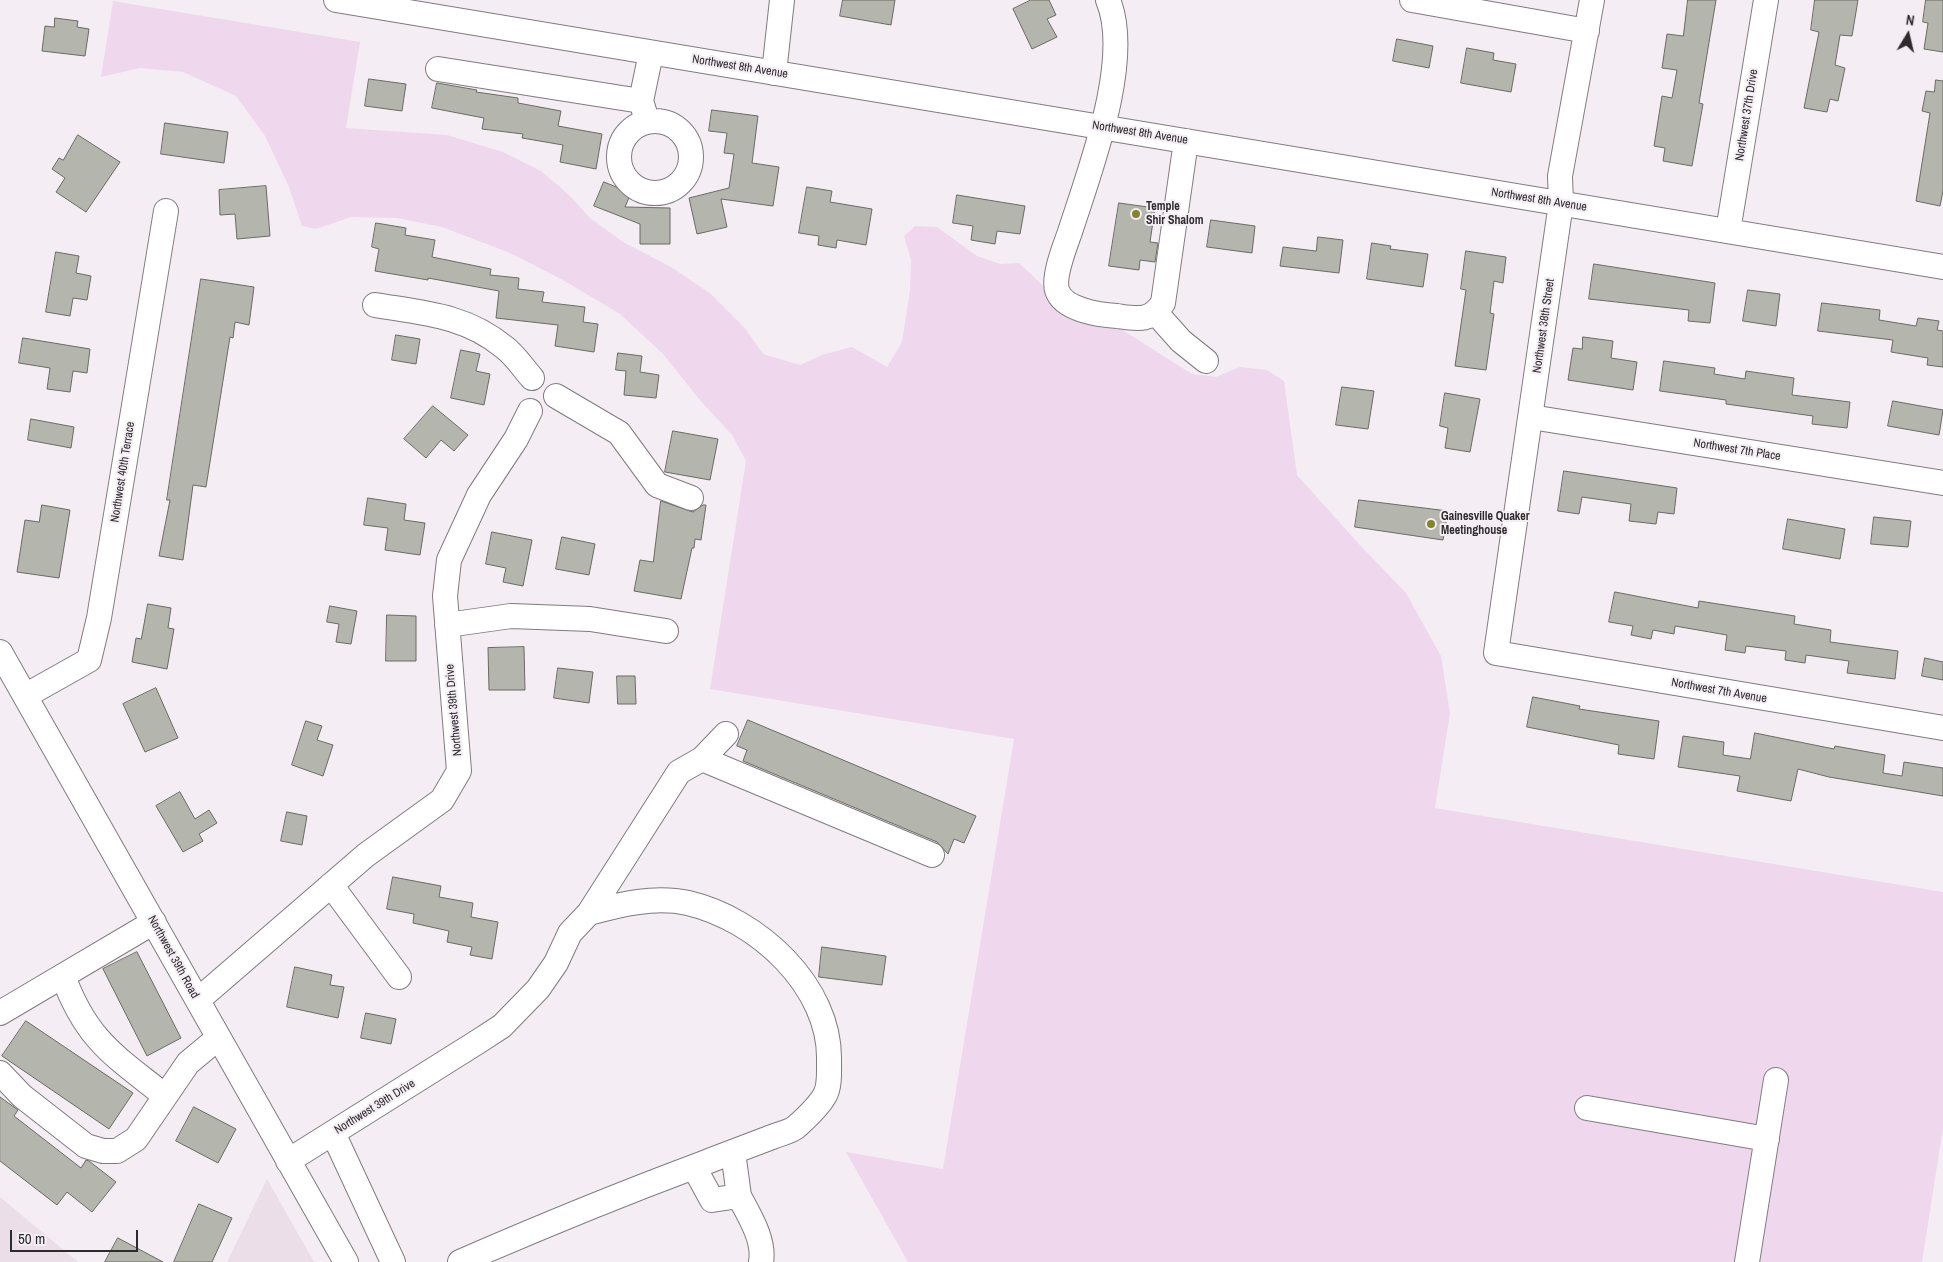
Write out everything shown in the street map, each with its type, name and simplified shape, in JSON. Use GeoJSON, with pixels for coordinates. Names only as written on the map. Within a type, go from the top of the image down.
{"type":"FeatureCollection","features":[{"type":"Feature","properties":{"kind":"street","name":"Northwest 8th Avenue"},"geometry":{"type":"LineString","coordinates":[[336,0],[1943,267]]}},
{"type":"Feature","properties":{"kind":"street"},"geometry":{"type":"LineString","coordinates":[[774,73],[782,0]]}},
{"type":"Feature","properties":{"kind":"street"},"geometry":{"type":"LineString","coordinates":[[1108,0],[1116,52],[1104,127],[1060,261],[1057,289],[1061,297],[1088,313],[1141,319],[1156,313],[1163,303],[1186,141]]}},
{"type":"Feature","properties":{"kind":"street"},"geometry":{"type":"LineString","coordinates":[[1412,0],[1587,31]]}},
{"type":"Feature","properties":{"kind":"street","name":"Northwest 38th Street"},"geometry":{"type":"LineString","coordinates":[[1496,654],[1562,203],[1560,176],[1592,0]]}},
{"type":"Feature","properties":{"kind":"street","name":"Northwest 37th Drive"},"geometry":{"type":"LineString","coordinates":[[1728,231],[1766,0]]}},
{"type":"Feature","properties":{"kind":"street"},"geometry":{"type":"LineString","coordinates":[[438,69],[645,111],[651,52]]}},
{"type":"Feature","properties":{"kind":"street","name":"Northwest 40th Terrace"},"geometry":{"type":"LineString","coordinates":[[25,696],[89,660],[99,618],[166,211]]}},
{"type":"Feature","properties":{"kind":"street"},"geometry":{"type":"LineString","coordinates":[[375,305],[447,316],[478,328],[506,348],[532,378]]}},
{"type":"Feature","properties":{"kind":"street"},"geometry":{"type":"LineString","coordinates":[[1156,313],[1181,341],[1206,361]]}},
{"type":"Feature","properties":{"kind":"street"},"geometry":{"type":"LineString","coordinates":[[532,378],[546,379],[555,389],[556,396],[550,408],[544,412],[530,411],[521,401],[520,394],[526,382],[532,378]]}},
{"type":"Feature","properties":{"kind":"street"},"geometry":{"type":"LineString","coordinates":[[556,396],[619,433],[657,485],[691,498]]}},
{"type":"Feature","properties":{"kind":"street","name":"Northwest 39th Drive"},"geometry":{"type":"LineString","coordinates":[[198,1000],[366,855],[442,800],[458,771],[444,596],[449,560],[479,495],[516,439],[530,411]]}},
{"type":"Feature","properties":{"kind":"street","name":"Northwest 7th Place"},"geometry":{"type":"LineString","coordinates":[[1531,417],[1943,483]]}},
{"type":"Feature","properties":{"kind":"street"},"geometry":{"type":"LineString","coordinates":[[447,625],[511,616],[590,619],[666,631]]}},
{"type":"Feature","properties":{"kind":"street","name":"Northwest 39th Road"},"geometry":{"type":"LineString","coordinates":[[0,652],[346,1262]]}},
{"type":"Feature","properties":{"kind":"street","name":"Northwest 7th Avenue"},"geometry":{"type":"LineString","coordinates":[[1496,654],[1943,728]]}},
{"type":"Feature","properties":{"kind":"street","name":"Northwest 39th Drive"},"geometry":{"type":"LineString","coordinates":[[288,1161],[502,1026],[538,989],[556,963],[570,933],[589,913],[679,772],[702,759],[726,734]]}},
{"type":"Feature","properties":{"kind":"street"},"geometry":{"type":"LineString","coordinates":[[702,759],[932,855]]}},
{"type":"Feature","properties":{"kind":"street"},"geometry":{"type":"LineString","coordinates":[[332,885],[400,977]]}},
{"type":"Feature","properties":{"kind":"street"},"geometry":{"type":"LineString","coordinates":[[460,1262],[584,1208],[795,1128],[825,1095],[829,1074],[830,1052],[824,1022],[812,994],[777,952],[756,934],[732,920],[688,904],[659,900],[633,903],[589,913]]}},
{"type":"Feature","properties":{"kind":"street"},"geometry":{"type":"LineString","coordinates":[[0,1013],[154,922]]}},
{"type":"Feature","properties":{"kind":"street"},"geometry":{"type":"LineString","coordinates":[[63,976],[89,1030],[114,1057],[165,1096]]}},
{"type":"Feature","properties":{"kind":"street"},"geometry":{"type":"LineString","coordinates":[[0,1073],[22,1096],[86,1146],[103,1151],[117,1151],[136,1139],[188,1063],[218,1038]]}},
{"type":"Feature","properties":{"kind":"street"},"geometry":{"type":"LineString","coordinates":[[1747,1262],[1776,1080]]}},
{"type":"Feature","properties":{"kind":"street"},"geometry":{"type":"LineString","coordinates":[[1587,1108],[1767,1139]]}},
{"type":"Feature","properties":{"kind":"street"},"geometry":{"type":"LineString","coordinates":[[333,1133],[393,1262]]}},
{"type":"Feature","properties":{"kind":"street"},"geometry":{"type":"LineString","coordinates":[[733,1152],[740,1196],[756,1232],[762,1256],[761,1262]]}},
{"type":"Feature","properties":{"kind":"street"},"geometry":{"type":"LineString","coordinates":[[694,1167],[712,1200],[740,1196]]}},
{"type":"Feature","properties":{"kind":"shaded area"},"geometry":{"type":"Polygon","coordinates":[[[113,1],[360,42],[346,128],[447,135],[503,152],[541,171],[568,194],[590,218],[623,242],[671,267],[711,294],[745,328],[763,354],[800,365],[822,355],[852,347],[887,367],[902,342],[910,290],[911,260],[904,236],[915,226],[937,227],[977,256],[1000,264],[1019,263],[1057,299],[1113,324],[1192,374],[1216,377],[1240,367],[1267,370],[1284,381],[1297,475],[1406,593],[1441,656],[1450,713],[1435,808],[1943,892],[1943,1128],[1922,1262],[908,1262],[846,1152],[943,1169],[1014,739],[710,689],[746,461],[732,435],[699,399],[663,354],[620,314],[561,279],[510,253],[442,227],[397,218],[351,217],[316,229],[302,226],[289,187],[265,136],[236,96],[183,72],[140,68],[101,77],[113,1]]]}},
{"type":"Feature","properties":{"kind":"shaded area"},"geometry":{"type":"Polygon","coordinates":[[[267,1179],[314,1262],[227,1262],[267,1179]]]}},
{"type":"Feature","properties":{"kind":"shaded area"},"geometry":{"type":"Polygon","coordinates":[[[0,1197],[78,1262],[0,1262],[0,1197]]]}},
{"type":"Feature","properties":{"kind":"building"},"geometry":{"type":"Polygon","coordinates":[[[843,0],[895,0],[891,25],[840,16],[843,0]]]}},
{"type":"Feature","properties":{"kind":"building"},"geometry":{"type":"Polygon","coordinates":[[[1031,0],[1049,0],[1056,15],[1047,19],[1057,37],[1032,49],[1013,9],[1031,0]]]}},
{"type":"Feature","properties":{"kind":"building"},"geometry":{"type":"Polygon","coordinates":[[[1688,0],[1716,0],[1699,103],[1703,104],[1692,166],[1663,161],[1665,148],[1654,146],[1662,96],[1672,98],[1677,70],[1662,68],[1667,34],[1683,36],[1688,0]]]}},
{"type":"Feature","properties":{"kind":"building"},"geometry":{"type":"Polygon","coordinates":[[[1815,0],[1858,0],[1852,36],[1840,35],[1835,65],[1845,68],[1838,101],[1830,99],[1827,112],[1804,108],[1819,32],[1811,30],[1815,0]]]}},
{"type":"Feature","properties":{"kind":"building"},"geometry":{"type":"Polygon","coordinates":[[[1926,0],[1943,0],[1943,52],[1924,49],[1928,23],[1923,22],[1926,0]]]}},
{"type":"Feature","properties":{"kind":"building"},"geometry":{"type":"Polygon","coordinates":[[[55,18],[78,21],[77,27],[89,29],[85,56],[42,51],[45,26],[54,27],[55,18]]]}},
{"type":"Feature","properties":{"kind":"building"},"geometry":{"type":"Polygon","coordinates":[[[1397,39],[1433,46],[1429,68],[1393,61],[1397,39]]]}},
{"type":"Feature","properties":{"kind":"building"},"geometry":{"type":"Polygon","coordinates":[[[1467,48],[1494,53],[1493,60],[1516,64],[1511,92],[1461,83],[1467,48]]]}},
{"type":"Feature","properties":{"kind":"building"},"geometry":{"type":"Polygon","coordinates":[[[369,79],[406,84],[402,111],[365,106],[369,79]]]}},
{"type":"Feature","properties":{"kind":"building"},"geometry":{"type":"Polygon","coordinates":[[[1936,80],[1943,81],[1943,191],[1940,206],[1916,201],[1930,113],[1922,111],[1926,91],[1934,92],[1936,80]]]}},
{"type":"Feature","properties":{"kind":"building"},"geometry":{"type":"Polygon","coordinates":[[[437,83],[477,90],[476,92],[518,98],[518,103],[561,111],[558,126],[602,134],[596,169],[560,162],[563,145],[522,138],[523,134],[482,129],[484,118],[432,108],[437,83]]]}},
{"type":"Feature","properties":{"kind":"building"},"geometry":{"type":"Polygon","coordinates":[[[712,110],[758,116],[752,163],[779,167],[773,206],[721,199],[727,227],[697,234],[689,198],[729,188],[734,154],[724,153],[727,133],[709,131],[712,110]]]}},
{"type":"Feature","properties":{"kind":"building"},"geometry":{"type":"Polygon","coordinates":[[[165,123],[228,132],[224,163],[161,154],[165,123]]]}},
{"type":"Feature","properties":{"kind":"building"},"geometry":{"type":"Polygon","coordinates":[[[78,135],[120,162],[86,212],[56,192],[65,178],[52,169],[59,158],[63,160],[78,135]]]}},
{"type":"Feature","properties":{"kind":"building"},"geometry":{"type":"Polygon","coordinates":[[[604,182],[631,193],[625,207],[670,208],[670,244],[640,244],[640,224],[594,206],[604,182]]]}},
{"type":"Feature","properties":{"kind":"building"},"geometry":{"type":"Polygon","coordinates":[[[266,186],[270,236],[237,239],[235,214],[220,215],[219,190],[266,186]]]}},
{"type":"Feature","properties":{"kind":"building"},"geometry":{"type":"Polygon","coordinates":[[[807,187],[832,191],[830,202],[872,209],[866,245],[837,240],[836,248],[818,245],[819,236],[799,233],[807,187]]]}},
{"type":"Feature","properties":{"kind":"building"},"geometry":{"type":"Polygon","coordinates":[[[957,195],[1025,206],[1020,234],[997,231],[995,244],[971,240],[973,226],[953,223],[957,195]]]}},
{"type":"Feature","properties":{"kind":"building"},"geometry":{"type":"Polygon","coordinates":[[[1119,203],[1155,208],[1150,242],[1158,243],[1155,262],[1140,260],[1139,270],[1109,266],[1119,203]]]}},
{"type":"Feature","properties":{"kind":"building"},"geometry":{"type":"Polygon","coordinates":[[[1211,220],[1255,226],[1252,253],[1207,247],[1211,220]]]}},
{"type":"Feature","properties":{"kind":"building"},"geometry":{"type":"Polygon","coordinates":[[[376,223],[406,228],[405,235],[435,240],[432,257],[491,269],[490,275],[519,278],[518,289],[544,292],[542,302],[585,307],[583,322],[598,324],[594,352],[555,346],[558,325],[496,318],[499,291],[428,278],[428,280],[375,271],[379,249],[372,247],[376,223]]]}},
{"type":"Feature","properties":{"kind":"building"},"geometry":{"type":"Polygon","coordinates":[[[1318,237],[1343,240],[1339,273],[1280,266],[1283,247],[1316,251],[1318,237]]]}},
{"type":"Feature","properties":{"kind":"building"},"geometry":{"type":"Polygon","coordinates":[[[1372,243],[1391,246],[1390,249],[1428,254],[1423,287],[1367,279],[1372,243]]]}},
{"type":"Feature","properties":{"kind":"building"},"geometry":{"type":"Polygon","coordinates":[[[1466,251],[1506,257],[1503,283],[1494,281],[1490,313],[1494,314],[1486,370],[1455,366],[1466,290],[1461,289],[1466,251]]]}},
{"type":"Feature","properties":{"kind":"building"},"geometry":{"type":"Polygon","coordinates":[[[56,252],[79,256],[76,273],[91,276],[87,300],[73,298],[70,316],[46,312],[56,252]]]}},
{"type":"Feature","properties":{"kind":"building"},"geometry":{"type":"Polygon","coordinates":[[[1594,264],[1715,283],[1710,323],[1688,321],[1689,310],[1589,299],[1594,264]]]}},
{"type":"Feature","properties":{"kind":"building"},"geometry":{"type":"Polygon","coordinates":[[[201,279],[254,287],[249,325],[235,322],[233,338],[230,337],[206,487],[193,485],[183,560],[159,556],[170,500],[167,500],[201,279]]]}},
{"type":"Feature","properties":{"kind":"building"},"geometry":{"type":"Polygon","coordinates":[[[1748,290],[1780,294],[1776,326],[1743,321],[1748,290]]]}},
{"type":"Feature","properties":{"kind":"building"},"geometry":{"type":"Polygon","coordinates":[[[1822,303],[1880,310],[1879,320],[1916,326],[1918,318],[1939,321],[1937,330],[1943,331],[1943,367],[1927,365],[1928,358],[1891,352],[1893,340],[1818,331],[1822,303]]]}},
{"type":"Feature","properties":{"kind":"building"},"geometry":{"type":"Polygon","coordinates":[[[396,335],[420,339],[416,364],[392,360],[396,335]]]}},
{"type":"Feature","properties":{"kind":"building"},"geometry":{"type":"Polygon","coordinates":[[[1583,337],[1613,341],[1611,358],[1637,362],[1633,390],[1568,380],[1573,348],[1582,349],[1583,337]]]}},
{"type":"Feature","properties":{"kind":"building"},"geometry":{"type":"Polygon","coordinates":[[[23,338],[90,349],[87,373],[73,371],[70,392],[47,389],[50,368],[19,363],[23,338]]]}},
{"type":"Feature","properties":{"kind":"building"},"geometry":{"type":"Polygon","coordinates":[[[461,350],[480,354],[476,371],[490,374],[484,405],[451,398],[461,350]]]}},
{"type":"Feature","properties":{"kind":"building"},"geometry":{"type":"Polygon","coordinates":[[[618,353],[642,356],[640,372],[659,375],[656,398],[624,395],[626,371],[616,370],[618,353]]]}},
{"type":"Feature","properties":{"kind":"building"},"geometry":{"type":"Polygon","coordinates":[[[1664,361],[1715,368],[1714,374],[1745,379],[1746,371],[1794,378],[1792,395],[1850,402],[1847,428],[1812,424],[1813,416],[1726,404],[1726,400],[1660,391],[1664,361]]]}},
{"type":"Feature","properties":{"kind":"building"},"geometry":{"type":"Polygon","coordinates":[[[1342,387],[1374,391],[1368,429],[1336,425],[1342,387]]]}},
{"type":"Feature","properties":{"kind":"building"},"geometry":{"type":"Polygon","coordinates":[[[1445,393],[1480,399],[1470,452],[1445,448],[1448,428],[1440,426],[1445,393]]]}},
{"type":"Feature","properties":{"kind":"building"},"geometry":{"type":"Polygon","coordinates":[[[1893,401],[1943,410],[1939,435],[1888,426],[1893,401]]]}},
{"type":"Feature","properties":{"kind":"building"},"geometry":{"type":"Polygon","coordinates":[[[433,406],[468,435],[454,451],[441,440],[426,458],[404,439],[433,406]]]}},
{"type":"Feature","properties":{"kind":"building"},"geometry":{"type":"Polygon","coordinates":[[[31,419],[74,427],[71,448],[28,440],[31,419]]]}},
{"type":"Feature","properties":{"kind":"building"},"geometry":{"type":"Polygon","coordinates":[[[673,431],[718,439],[710,480],[665,472],[673,431]]]}},
{"type":"Feature","properties":{"kind":"building"},"geometry":{"type":"Polygon","coordinates":[[[1564,471],[1677,488],[1674,514],[1658,512],[1656,524],[1629,521],[1631,504],[1582,497],[1579,514],[1558,511],[1564,471]]]}},
{"type":"Feature","properties":{"kind":"building"},"geometry":{"type":"Polygon","coordinates":[[[368,498],[406,504],[404,520],[425,523],[420,555],[385,550],[388,528],[364,525],[368,498]]]}},
{"type":"Feature","properties":{"kind":"building"},"geometry":{"type":"Polygon","coordinates":[[[1359,500],[1448,511],[1443,540],[1355,527],[1359,500]]]}},
{"type":"Feature","properties":{"kind":"building"},"geometry":{"type":"Polygon","coordinates":[[[661,501],[693,512],[706,505],[701,540],[695,539],[681,599],[634,591],[640,560],[653,562],[661,501]]]}},
{"type":"Feature","properties":{"kind":"building"},"geometry":{"type":"Polygon","coordinates":[[[42,505],[70,510],[59,578],[17,572],[25,520],[39,522],[42,505]]]}},
{"type":"Feature","properties":{"kind":"building"},"geometry":{"type":"Polygon","coordinates":[[[1874,517],[1911,521],[1908,547],[1871,544],[1874,517]]]}},
{"type":"Feature","properties":{"kind":"building"},"geometry":{"type":"Polygon","coordinates":[[[1788,519],[1845,529],[1840,559],[1783,549],[1788,519]]]}},
{"type":"Feature","properties":{"kind":"building"},"geometry":{"type":"Polygon","coordinates":[[[492,532],[532,540],[523,586],[503,582],[506,568],[486,564],[492,532]]]}},
{"type":"Feature","properties":{"kind":"building"},"geometry":{"type":"Polygon","coordinates":[[[562,537],[595,544],[589,575],[556,569],[562,537]]]}},
{"type":"Feature","properties":{"kind":"building"},"geometry":{"type":"Polygon","coordinates":[[[1615,592],[1698,608],[1699,601],[1795,616],[1794,624],[1831,630],[1830,642],[1898,651],[1895,679],[1847,673],[1849,661],[1806,655],[1805,663],[1785,660],[1786,651],[1746,646],[1745,653],[1725,650],[1727,635],[1675,626],[1674,634],[1653,630],[1651,639],[1631,635],[1633,626],[1609,622],[1615,592]]]}},
{"type":"Feature","properties":{"kind":"building"},"geometry":{"type":"Polygon","coordinates":[[[148,604],[171,608],[168,628],[174,629],[167,669],[132,662],[136,638],[141,639],[148,604]]]}},
{"type":"Feature","properties":{"kind":"building"},"geometry":{"type":"Polygon","coordinates":[[[330,606],[357,611],[351,644],[336,642],[339,624],[327,622],[330,606]]]}},
{"type":"Feature","properties":{"kind":"building"},"geometry":{"type":"Polygon","coordinates":[[[387,615],[416,616],[416,661],[386,661],[387,615]]]}},
{"type":"Feature","properties":{"kind":"building"},"geometry":{"type":"Polygon","coordinates":[[[524,647],[525,690],[489,690],[488,648],[524,647]]]}},
{"type":"Feature","properties":{"kind":"building"},"geometry":{"type":"Polygon","coordinates":[[[1925,658],[1943,662],[1943,680],[1922,676],[1925,658]]]}},
{"type":"Feature","properties":{"kind":"building"},"geometry":{"type":"Polygon","coordinates":[[[558,668],[593,672],[589,703],[554,698],[558,668]]]}},
{"type":"Feature","properties":{"kind":"building"},"geometry":{"type":"Polygon","coordinates":[[[617,676],[635,676],[636,704],[618,704],[617,676]]]}},
{"type":"Feature","properties":{"kind":"building"},"geometry":{"type":"Polygon","coordinates":[[[156,688],[178,738],[145,752],[123,704],[156,688]]]}},
{"type":"Feature","properties":{"kind":"building"},"geometry":{"type":"Polygon","coordinates":[[[1533,697],[1580,706],[1579,709],[1659,721],[1654,759],[1618,754],[1619,745],[1527,727],[1533,697]]]}},
{"type":"Feature","properties":{"kind":"building"},"geometry":{"type":"Polygon","coordinates":[[[748,720],[976,816],[964,843],[954,839],[948,854],[937,842],[743,761],[747,750],[737,746],[748,720]]]}},
{"type":"Feature","properties":{"kind":"building"},"geometry":{"type":"Polygon","coordinates":[[[306,721],[322,726],[317,740],[333,745],[323,776],[292,765],[306,721]]]}},
{"type":"Feature","properties":{"kind":"building"},"geometry":{"type":"Polygon","coordinates":[[[1755,733],[1834,749],[1835,746],[1885,755],[1883,773],[1902,776],[1904,762],[1943,768],[1943,796],[1829,777],[1798,769],[1791,801],[1737,791],[1740,776],[1678,767],[1683,736],[1724,742],[1723,755],[1750,759],[1755,733]]]}},
{"type":"Feature","properties":{"kind":"building"},"geometry":{"type":"Polygon","coordinates":[[[180,792],[195,819],[209,810],[217,823],[199,834],[203,841],[183,852],[156,806],[180,792]]]}},
{"type":"Feature","properties":{"kind":"building"},"geometry":{"type":"Polygon","coordinates":[[[287,812],[307,816],[302,845],[281,841],[287,812]]]}},
{"type":"Feature","properties":{"kind":"building"},"geometry":{"type":"Polygon","coordinates":[[[393,877],[441,886],[439,897],[473,903],[471,917],[498,922],[492,959],[470,955],[472,947],[447,942],[449,931],[413,923],[414,914],[387,909],[393,877]]]}},
{"type":"Feature","properties":{"kind":"building"},"geometry":{"type":"Polygon","coordinates":[[[822,947],[886,956],[882,985],[819,977],[822,947]]]}},
{"type":"Feature","properties":{"kind":"building"},"geometry":{"type":"Polygon","coordinates":[[[137,952],[181,1038],[147,1056],[103,969],[137,952]]]}},
{"type":"Feature","properties":{"kind":"building"},"geometry":{"type":"Polygon","coordinates":[[[295,967],[332,975],[330,985],[344,987],[338,1018],[287,1007],[295,967]]]}},
{"type":"Feature","properties":{"kind":"building"},"geometry":{"type":"Polygon","coordinates":[[[366,1013],[396,1019],[391,1044],[361,1038],[366,1013]]]}},
{"type":"Feature","properties":{"kind":"building"},"geometry":{"type":"Polygon","coordinates":[[[26,1021],[133,1093],[109,1129],[2,1056],[26,1021]]]}},
{"type":"Feature","properties":{"kind":"building"},"geometry":{"type":"Polygon","coordinates":[[[0,1097],[18,1110],[14,1116],[81,1168],[86,1160],[89,1161],[116,1182],[92,1212],[67,1192],[57,1205],[0,1161],[0,1097]]]}},
{"type":"Feature","properties":{"kind":"building"},"geometry":{"type":"Polygon","coordinates":[[[194,1107],[236,1129],[218,1163],[176,1141],[194,1107]]]}},
{"type":"Feature","properties":{"kind":"building"},"geometry":{"type":"Polygon","coordinates":[[[199,1204],[232,1218],[212,1262],[174,1262],[199,1204]]]}},
{"type":"Feature","properties":{"kind":"building"},"geometry":{"type":"Polygon","coordinates":[[[118,1238],[163,1262],[105,1262],[118,1238]]]}},
{"type":"Feature","properties":{"kind":"place","name":"Temple Shir Shalom"},"geometry":{"type":"Point","coordinates":[1136,214]}},
{"type":"Feature","properties":{"kind":"place","name":"Gainesville Quaker Meetinghouse"},"geometry":{"type":"Point","coordinates":[1431,524]}}]}
